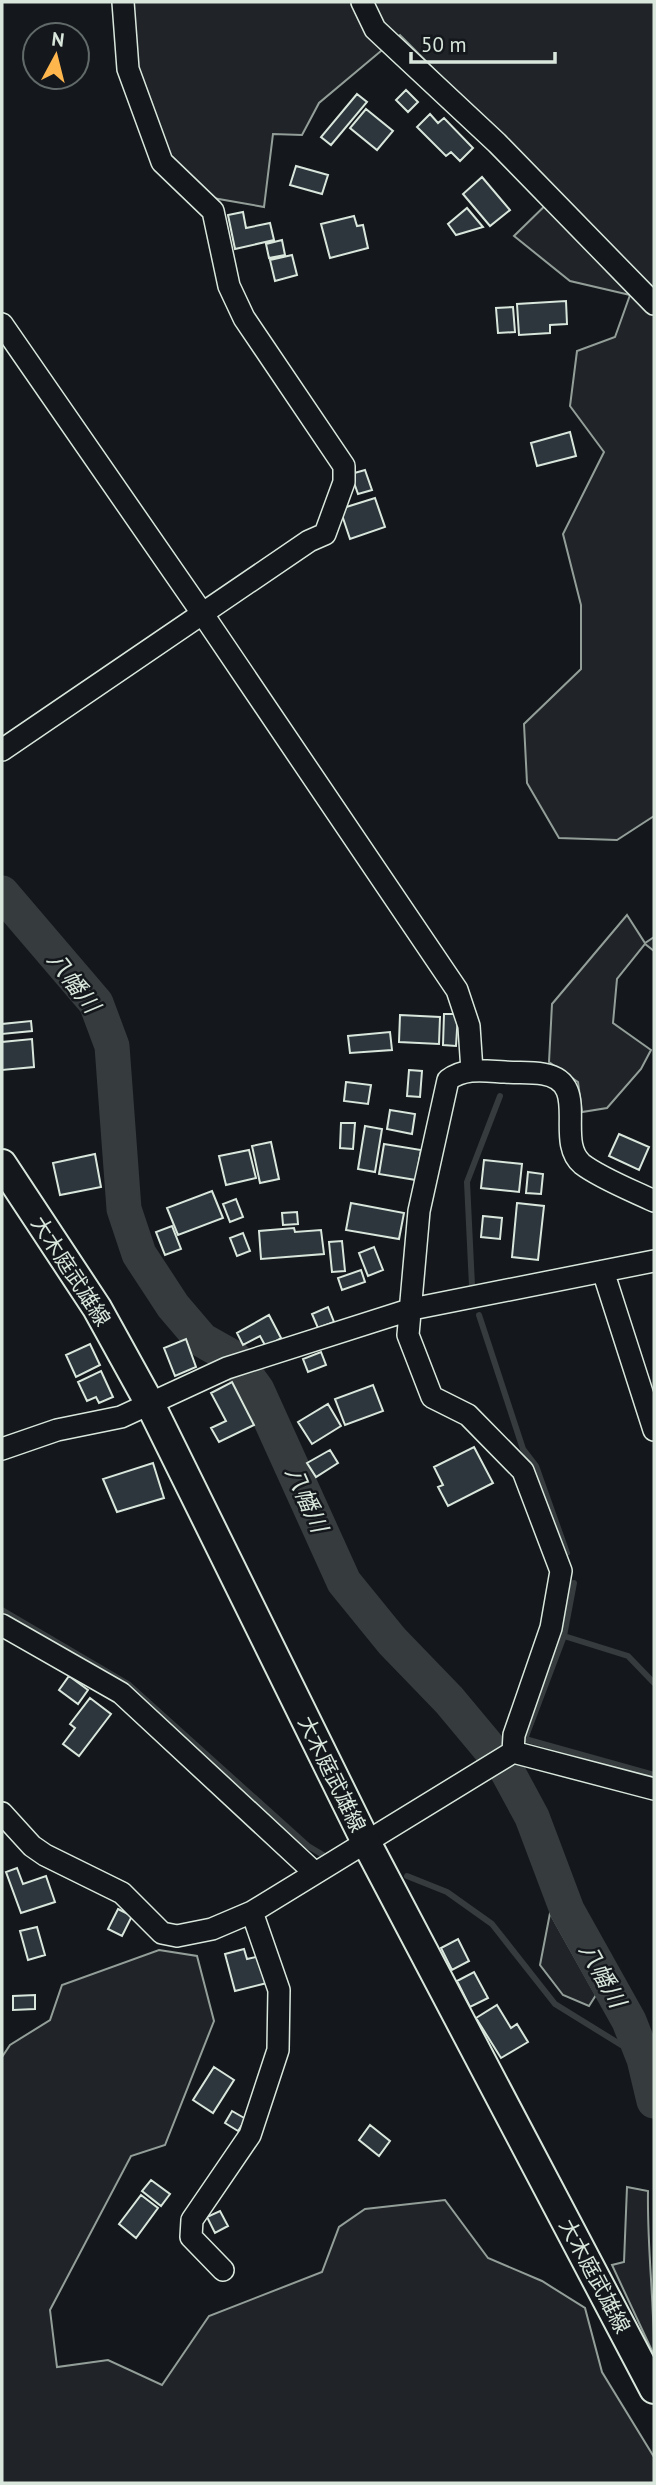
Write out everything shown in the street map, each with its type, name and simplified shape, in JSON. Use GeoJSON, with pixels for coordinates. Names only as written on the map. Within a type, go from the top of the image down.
{"type":"FeatureCollection","features":[{"type":"Feature","properties":{"kind":"main road","name":"大木庭武雄線"},"geometry":{"type":"LineString","coordinates":[[2,1164],[96,1308],[150,1404],[366,1842],[654,2389]]}},
{"type":"Feature","properties":{"kind":"street"},"geometry":{"type":"LineString","coordinates":[[2,750],[202,612],[309,541],[325,534],[344,482],[344,466],[244,318],[229,286],[213,211],[162,162],[128,69],[122,2]]}},
{"type":"Feature","properties":{"kind":"street"},"geometry":{"type":"LineString","coordinates":[[362,2],[375,29],[497,144],[654,304]]}},
{"type":"Feature","properties":{"kind":"street"},"geometry":{"type":"LineString","coordinates":[[2,324],[202,612],[457,990],[469,1026],[471,1071]]}},
{"type":"Feature","properties":{"kind":"street"},"geometry":{"type":"LineString","coordinates":[[513,1752],[514,1735],[551,1628],[561,1571],[523,1471],[468,1415],[432,1397],[408,1335],[419,1211],[448,1080],[457,1073],[471,1071],[544,1074],[557,1079],[566,1088],[571,1102],[571,1144],[581,1163],[654,1202]]}},
{"type":"Feature","properties":{"kind":"street"},"geometry":{"type":"LineString","coordinates":[[2,1449],[58,1430],[121,1416],[228,1368],[412,1309],[654,1261]]}},
{"type":"Feature","properties":{"kind":"street"},"geometry":{"type":"LineString","coordinates":[[603,1271],[654,1430]]}},
{"type":"Feature","properties":{"kind":"street"},"geometry":{"type":"LineString","coordinates":[[2,1625],[121,1693],[315,1873]]}},
{"type":"Feature","properties":{"kind":"street"},"geometry":{"type":"LineString","coordinates":[[2,1813],[32,1846],[122,1893],[162,1933],[177,1936],[212,1929],[252,1912],[513,1752],[654,1789]]}},
{"type":"Feature","properties":{"kind":"street"},"geometry":{"type":"LineString","coordinates":[[223,2270],[191,2237],[192,2220],[250,2135],[278,2050],[279,1990],[252,1912]]}},
{"type":"Feature","properties":{"kind":"shaded area"},"geometry":{"type":"Polygon","coordinates":[[[131,2],[654,2],[654,816],[617,840],[559,838],[527,783],[524,724],[581,669],[581,605],[563,534],[604,452],[570,406],[577,351],[615,337],[630,295],[570,281],[514,236],[558,193],[400,35],[319,103],[302,135],[273,134],[264,207],[213,198],[167,162],[134,66],[131,2]]]}},
{"type":"Feature","properties":{"kind":"shaded area"},"geometry":{"type":"Polygon","coordinates":[[[627,915],[645,943],[654,937],[654,951],[645,944],[617,979],[613,1023],[651,1050],[641,1069],[607,1108],[582,1112],[578,1082],[549,1062],[552,1004],[627,915]]]}},
{"type":"Feature","properties":{"kind":"shaded area"},"geometry":{"type":"Polygon","coordinates":[[[550,1913],[596,1995],[589,2006],[563,1995],[540,1965],[550,1913]]]}},
{"type":"Feature","properties":{"kind":"shaded area"},"geometry":{"type":"Polygon","coordinates":[[[159,1950],[197,1956],[214,2021],[165,2145],[131,2156],[50,2310],[57,2367],[108,2360],[162,2385],[209,2316],[322,2272],[339,2227],[365,2209],[445,2200],[488,2258],[542,2281],[585,2308],[602,2372],[654,2457],[654,2483],[2,2483],[2,2057],[10,2045],[50,2020],[62,1985],[159,1950]]]}},
{"type":"Feature","properties":{"kind":"shaded area"},"geometry":{"type":"Polygon","coordinates":[[[627,2187],[648,2191],[654,2355],[612,2265],[624,2262],[627,2187]]]}},
{"type":"Feature","properties":{"kind":"building"},"geometry":{"type":"Polygon","coordinates":[[[406,90],[418,102],[408,112],[396,100],[406,90]]]}},
{"type":"Feature","properties":{"kind":"building"},"geometry":{"type":"Polygon","coordinates":[[[357,94],[367,102],[331,145],[321,137],[357,94]]]}},
{"type":"Feature","properties":{"kind":"building"},"geometry":{"type":"Polygon","coordinates":[[[366,109],[393,131],[377,150],[350,128],[366,109]]]}},
{"type":"Feature","properties":{"kind":"building"},"geometry":{"type":"Polygon","coordinates":[[[430,114],[438,123],[444,118],[473,148],[460,161],[451,152],[446,156],[417,127],[430,114]]]}},
{"type":"Feature","properties":{"kind":"building"},"geometry":{"type":"Polygon","coordinates":[[[296,166],[328,175],[322,194],[290,185],[296,166]]]}},
{"type":"Feature","properties":{"kind":"building"},"geometry":{"type":"Polygon","coordinates":[[[482,177],[510,210],[490,226],[463,194],[482,177]]]}},
{"type":"Feature","properties":{"kind":"building"},"geometry":{"type":"Polygon","coordinates":[[[467,208],[483,227],[456,235],[448,224],[467,208]]]}},
{"type":"Feature","properties":{"kind":"building"},"geometry":{"type":"Polygon","coordinates":[[[243,212],[246,228],[270,223],[274,240],[235,249],[228,215],[243,212]]]}},
{"type":"Feature","properties":{"kind":"building"},"geometry":{"type":"Polygon","coordinates":[[[354,216],[357,226],[363,225],[368,248],[330,258],[321,224],[354,216]]]}},
{"type":"Feature","properties":{"kind":"building"},"geometry":{"type":"Polygon","coordinates":[[[282,240],[285,255],[269,258],[266,244],[282,240]]]}},
{"type":"Feature","properties":{"kind":"building"},"geometry":{"type":"Polygon","coordinates":[[[292,255],[297,275],[275,281],[270,260],[292,255]]]}},
{"type":"Feature","properties":{"kind":"building"},"geometry":{"type":"Polygon","coordinates":[[[566,301],[567,324],[550,325],[550,333],[519,335],[517,304],[566,301]]]}},
{"type":"Feature","properties":{"kind":"building"},"geometry":{"type":"Polygon","coordinates":[[[513,307],[515,332],[498,333],[496,308],[513,307]]]}},
{"type":"Feature","properties":{"kind":"building"},"geometry":{"type":"Polygon","coordinates":[[[570,432],[576,456],[537,466],[531,443],[570,432]]]}},
{"type":"Feature","properties":{"kind":"building"},"geometry":{"type":"Polygon","coordinates":[[[365,470],[372,490],[358,494],[351,474],[365,470]]]}},
{"type":"Feature","properties":{"kind":"building"},"geometry":{"type":"Polygon","coordinates":[[[375,498],[385,527],[350,539],[340,509],[375,498]]]}},
{"type":"Feature","properties":{"kind":"building"},"geometry":{"type":"Polygon","coordinates":[[[444,1014],[458,1014],[456,1046],[443,1045],[444,1014]]]}},
{"type":"Feature","properties":{"kind":"building"},"geometry":{"type":"Polygon","coordinates":[[[400,1015],[440,1017],[439,1044],[399,1042],[400,1015]]]}},
{"type":"Feature","properties":{"kind":"building"},"geometry":{"type":"Polygon","coordinates":[[[31,1021],[32,1031],[2,1034],[2,1024],[31,1021]]]}},
{"type":"Feature","properties":{"kind":"building"},"geometry":{"type":"Polygon","coordinates":[[[390,1032],[392,1050],[350,1053],[348,1036],[390,1032]]]}},
{"type":"Feature","properties":{"kind":"building"},"geometry":{"type":"Polygon","coordinates":[[[32,1039],[34,1067],[2,1070],[2,1042],[32,1039]]]}},
{"type":"Feature","properties":{"kind":"building"},"geometry":{"type":"Polygon","coordinates":[[[409,1070],[422,1071],[420,1097],[407,1096],[409,1070]]]}},
{"type":"Feature","properties":{"kind":"building"},"geometry":{"type":"Polygon","coordinates":[[[346,1082],[371,1085],[368,1104],[344,1101],[346,1082]]]}},
{"type":"Feature","properties":{"kind":"building"},"geometry":{"type":"Polygon","coordinates":[[[390,1110],[415,1114],[412,1134],[387,1129],[390,1110]]]}},
{"type":"Feature","properties":{"kind":"building"},"geometry":{"type":"Polygon","coordinates":[[[341,1123],[355,1123],[353,1149],[340,1148],[341,1123]]]}},
{"type":"Feature","properties":{"kind":"building"},"geometry":{"type":"Polygon","coordinates":[[[365,1126],[382,1129],[375,1172],[358,1169],[365,1126]]]}},
{"type":"Feature","properties":{"kind":"building"},"geometry":{"type":"Polygon","coordinates":[[[619,1134],[649,1147],[639,1170],[609,1156],[619,1134]]]}},
{"type":"Feature","properties":{"kind":"building"},"geometry":{"type":"Polygon","coordinates":[[[271,1142],[279,1179],[260,1183],[252,1146],[271,1142]]]}},
{"type":"Feature","properties":{"kind":"building"},"geometry":{"type":"Polygon","coordinates":[[[384,1144],[421,1150],[416,1180],[379,1174],[384,1144]]]}},
{"type":"Feature","properties":{"kind":"building"},"geometry":{"type":"Polygon","coordinates":[[[249,1150],[256,1178],[226,1185],[219,1156],[249,1150]]]}},
{"type":"Feature","properties":{"kind":"building"},"geometry":{"type":"Polygon","coordinates":[[[95,1154],[101,1187],[60,1195],[53,1163],[95,1154]]]}},
{"type":"Feature","properties":{"kind":"building"},"geometry":{"type":"Polygon","coordinates":[[[484,1160],[522,1164],[519,1192],[481,1188],[484,1160]]]}},
{"type":"Feature","properties":{"kind":"building"},"geometry":{"type":"Polygon","coordinates":[[[528,1172],[543,1174],[541,1194],[526,1193],[528,1172]]]}},
{"type":"Feature","properties":{"kind":"building"},"geometry":{"type":"Polygon","coordinates":[[[212,1191],[223,1218],[178,1235],[167,1208],[212,1191]]]}},
{"type":"Feature","properties":{"kind":"building"},"geometry":{"type":"Polygon","coordinates":[[[236,1199],[243,1217],[230,1222],[223,1204],[236,1199]]]}},
{"type":"Feature","properties":{"kind":"building"},"geometry":{"type":"Polygon","coordinates":[[[351,1203],[404,1213],[399,1239],[346,1230],[351,1203]]]}},
{"type":"Feature","properties":{"kind":"building"},"geometry":{"type":"Polygon","coordinates":[[[517,1203],[544,1206],[538,1260],[512,1257],[517,1203]]]}},
{"type":"Feature","properties":{"kind":"building"},"geometry":{"type":"Polygon","coordinates":[[[297,1212],[298,1224],[283,1225],[282,1213],[297,1212]]]}},
{"type":"Feature","properties":{"kind":"building"},"geometry":{"type":"Polygon","coordinates":[[[483,1216],[502,1218],[500,1239],[481,1237],[483,1216]]]}},
{"type":"Feature","properties":{"kind":"building"},"geometry":{"type":"Polygon","coordinates":[[[172,1226],[181,1249],[165,1255],[156,1232],[172,1226]]]}},
{"type":"Feature","properties":{"kind":"building"},"geometry":{"type":"Polygon","coordinates":[[[294,1228],[295,1232],[321,1230],[324,1254],[261,1259],[259,1231],[294,1228]]]}},
{"type":"Feature","properties":{"kind":"building"},"geometry":{"type":"Polygon","coordinates":[[[243,1233],[250,1251],[237,1256],[230,1238],[243,1233]]]}},
{"type":"Feature","properties":{"kind":"building"},"geometry":{"type":"Polygon","coordinates":[[[342,1241],[345,1271],[332,1272],[329,1242],[342,1241]]]}},
{"type":"Feature","properties":{"kind":"building"},"geometry":{"type":"Polygon","coordinates":[[[374,1247],[383,1270],[368,1276],[359,1253],[374,1247]]]}},
{"type":"Feature","properties":{"kind":"building"},"geometry":{"type":"Polygon","coordinates":[[[361,1270],[365,1282],[342,1290],[338,1278],[361,1270]]]}},
{"type":"Feature","properties":{"kind":"building"},"geometry":{"type":"Polygon","coordinates":[[[328,1307],[334,1322],[318,1328],[312,1314],[328,1307]]]}},
{"type":"Feature","properties":{"kind":"building"},"geometry":{"type":"Polygon","coordinates":[[[269,1315],[281,1338],[266,1347],[260,1336],[243,1345],[237,1333],[269,1315]]]}},
{"type":"Feature","properties":{"kind":"building"},"geometry":{"type":"Polygon","coordinates":[[[186,1339],[196,1367],[175,1376],[164,1348],[186,1339]]]}},
{"type":"Feature","properties":{"kind":"building"},"geometry":{"type":"Polygon","coordinates":[[[90,1344],[100,1365],[76,1377],[66,1355],[90,1344]]]}},
{"type":"Feature","properties":{"kind":"building"},"geometry":{"type":"Polygon","coordinates":[[[321,1352],[326,1365],[308,1372],[303,1359],[321,1352]]]}},
{"type":"Feature","properties":{"kind":"building"},"geometry":{"type":"Polygon","coordinates":[[[101,1371],[113,1397],[99,1403],[96,1397],[87,1401],[78,1382],[101,1371]]]}},
{"type":"Feature","properties":{"kind":"building"},"geometry":{"type":"Polygon","coordinates":[[[232,1382],[254,1425],[219,1442],[211,1428],[226,1421],[211,1393],[232,1382]]]}},
{"type":"Feature","properties":{"kind":"building"},"geometry":{"type":"Polygon","coordinates":[[[373,1385],[383,1411],[345,1425],[335,1399],[373,1385]]]}},
{"type":"Feature","properties":{"kind":"building"},"geometry":{"type":"Polygon","coordinates":[[[328,1404],[341,1426],[312,1444],[298,1422],[328,1404]]]}},
{"type":"Feature","properties":{"kind":"building"},"geometry":{"type":"Polygon","coordinates":[[[474,1447],[493,1483],[448,1506],[438,1487],[443,1485],[434,1467],[474,1447]]]}},
{"type":"Feature","properties":{"kind":"building"},"geometry":{"type":"Polygon","coordinates":[[[330,1450],[338,1463],[316,1477],[307,1463],[330,1450]]]}},
{"type":"Feature","properties":{"kind":"building"},"geometry":{"type":"Polygon","coordinates":[[[153,1463],[164,1498],[117,1512],[103,1479],[153,1463]]]}},
{"type":"Feature","properties":{"kind":"building"},"geometry":{"type":"Polygon","coordinates":[[[69,1676],[88,1690],[78,1704],[59,1690],[69,1676]]]}},
{"type":"Feature","properties":{"kind":"building"},"geometry":{"type":"Polygon","coordinates":[[[90,1698],[111,1714],[79,1756],[63,1744],[75,1728],[70,1724],[90,1698]]]}},
{"type":"Feature","properties":{"kind":"building"},"geometry":{"type":"Polygon","coordinates":[[[17,1868],[23,1884],[46,1876],[55,1902],[21,1913],[6,1872],[17,1868]]]}},
{"type":"Feature","properties":{"kind":"building"},"geometry":{"type":"Polygon","coordinates":[[[118,1909],[132,1916],[122,1936],[108,1929],[118,1909]]]}},
{"type":"Feature","properties":{"kind":"building"},"geometry":{"type":"Polygon","coordinates":[[[37,1927],[45,1955],[28,1960],[20,1931],[37,1927]]]}},
{"type":"Feature","properties":{"kind":"building"},"geometry":{"type":"Polygon","coordinates":[[[458,1939],[469,1961],[452,1970],[441,1948],[458,1939]]]}},
{"type":"Feature","properties":{"kind":"building"},"geometry":{"type":"Polygon","coordinates":[[[244,1949],[247,1959],[260,1956],[267,1983],[235,1991],[225,1954],[244,1949]]]}},
{"type":"Feature","properties":{"kind":"building"},"geometry":{"type":"Polygon","coordinates":[[[474,1972],[488,1998],[470,2007],[457,1981],[474,1972]]]}},
{"type":"Feature","properties":{"kind":"building"},"geometry":{"type":"Polygon","coordinates":[[[35,1995],[35,2009],[13,2010],[13,1996],[35,1995]]]}},
{"type":"Feature","properties":{"kind":"building"},"geometry":{"type":"Polygon","coordinates":[[[497,2005],[511,2028],[517,2024],[528,2042],[501,2058],[476,2018],[497,2005]]]}},
{"type":"Feature","properties":{"kind":"building"},"geometry":{"type":"Polygon","coordinates":[[[214,2067],[234,2080],[213,2113],[193,2100],[214,2067]]]}},
{"type":"Feature","properties":{"kind":"building"},"geometry":{"type":"Polygon","coordinates":[[[232,2111],[246,2119],[238,2131],[225,2123],[232,2111]]]}},
{"type":"Feature","properties":{"kind":"building"},"geometry":{"type":"Polygon","coordinates":[[[370,2125],[390,2141],[379,2156],[359,2140],[370,2125]]]}},
{"type":"Feature","properties":{"kind":"building"},"geometry":{"type":"Polygon","coordinates":[[[151,2180],[170,2194],[161,2206],[142,2191],[151,2180]]]}},
{"type":"Feature","properties":{"kind":"building"},"geometry":{"type":"Polygon","coordinates":[[[141,2195],[158,2208],[136,2238],[119,2224],[141,2195]]]}},
{"type":"Feature","properties":{"kind":"building"},"geometry":{"type":"Polygon","coordinates":[[[220,2211],[228,2226],[215,2233],[207,2217],[220,2211]]]}},
{"type":"Feature","properties":{"kind":"waterway","name":"八幡川"},"geometry":{"type":"LineString","coordinates":[[2,893],[96,1003],[112,1046],[124,1209],[139,1254],[173,1306],[202,1340],[234,1358],[257,1390],[344,1582],[392,1641],[449,1700],[505,1767],[532,1817],[567,1910],[629,2021],[644,2059],[654,2101]]}},
{"type":"Feature","properties":{"kind":"waterway"},"geometry":{"type":"LineString","coordinates":[[472,1286],[467,1182],[500,1096]]}},
{"type":"Feature","properties":{"kind":"waterway"},"geometry":{"type":"LineString","coordinates":[[479,1315],[523,1449],[536,1466],[567,1553]]}},
{"type":"Feature","properties":{"kind":"waterway"},"geometry":{"type":"LineString","coordinates":[[574,1583],[564,1636],[525,1739],[654,1775]]}},
{"type":"Feature","properties":{"kind":"waterway"},"geometry":{"type":"LineString","coordinates":[[2,1610],[128,1684],[308,1846],[323,1855]]}},
{"type":"Feature","properties":{"kind":"waterway"},"geometry":{"type":"LineString","coordinates":[[564,1636],[628,1656],[654,1683]]}},
{"type":"Feature","properties":{"kind":"waterway"},"geometry":{"type":"LineString","coordinates":[[407,1876],[447,1892],[492,1924],[555,2004],[644,2059]]}}]}
